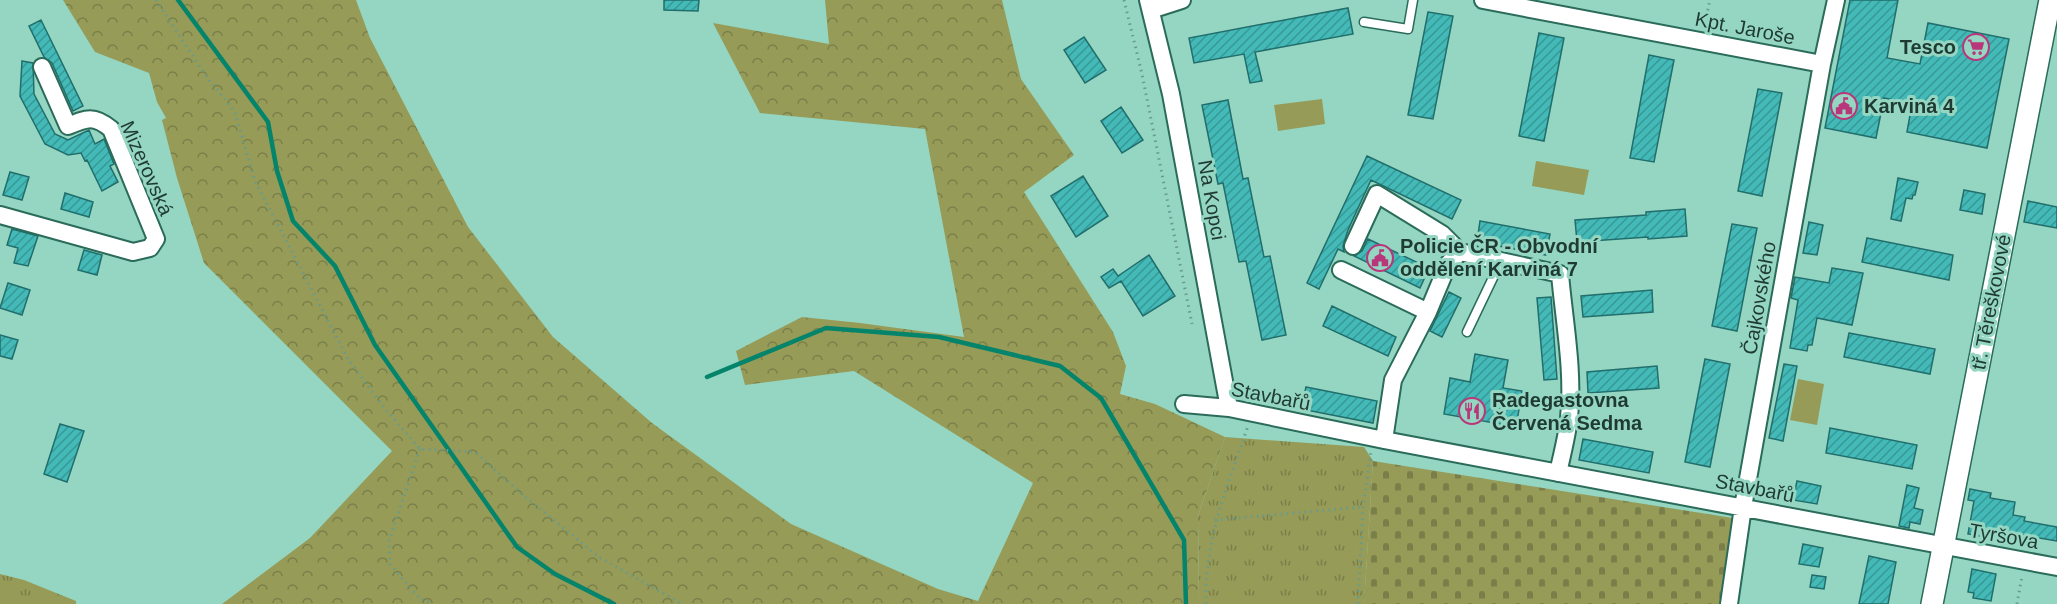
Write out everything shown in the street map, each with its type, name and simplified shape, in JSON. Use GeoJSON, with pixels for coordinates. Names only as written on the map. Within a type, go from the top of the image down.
{"type":"FeatureCollection","features":[{"type":"Feature","properties":{"kind":"street"},"geometry":{"type":"LineString","coordinates":[[1150,5],[1182,0]]}},
{"type":"Feature","properties":{"kind":"street","name":"Kpt. Jaroše"},"geometry":{"type":"LineString","coordinates":[[1483,0],[1822,64]]}},
{"type":"Feature","properties":{"kind":"street","name":"Čajkovského"},"geometry":{"type":"LineString","coordinates":[[1729,604],[1743,507],[1822,64],[1836,0]]}},
{"type":"Feature","properties":{"kind":"street","name":"tř. Těreškovové"},"geometry":{"type":"LineString","coordinates":[[1932,604],[2050,0]]}},
{"type":"Feature","properties":{"kind":"street","name":"Na Kopci"},"geometry":{"type":"LineString","coordinates":[[1150,5],[1171,94],[1229,408]]}},
{"type":"Feature","properties":{"kind":"street","name":"Mizerovská"},"geometry":{"type":"LineString","coordinates":[[0,215],[133,252],[150,248],[156,239],[111,129],[100,120],[86,118],[68,126],[42,67]]}},
{"type":"Feature","properties":{"kind":"street"},"geometry":{"type":"LineString","coordinates":[[1353,246],[1377,194],[1442,234],[1460,252],[1560,274],[1569,370],[1569,418],[1558,473]]}},
{"type":"Feature","properties":{"kind":"street"},"geometry":{"type":"LineString","coordinates":[[1379,439],[1393,380],[1428,312],[1448,264],[1460,252]]}},
{"type":"Feature","properties":{"kind":"street"},"geometry":{"type":"LineString","coordinates":[[1341,270],[1428,312]]}},
{"type":"Feature","properties":{"kind":"street","name":"Stavbařů"},"geometry":{"type":"LineString","coordinates":[[1184,404],[1229,408],[1379,439],[1944,547]]}},
{"type":"Feature","properties":{"kind":"street","name":"Tyršova"},"geometry":{"type":"LineString","coordinates":[[1944,547],[2057,567]]}},
{"type":"Feature","properties":{"kind":"lane"},"geometry":{"type":"LineString","coordinates":[[1364,22],[1408,29],[1413,0]]}},
{"type":"Feature","properties":{"kind":"lane"},"geometry":{"type":"LineString","coordinates":[[1467,332],[1501,261]]}},
{"type":"Feature","properties":{"kind":"path"},"geometry":{"type":"LineString","coordinates":[[156,0],[206,76],[235,112],[255,181],[348,358],[382,405],[420,449],[475,452],[599,557],[682,604]]}},
{"type":"Feature","properties":{"kind":"path"},"geometry":{"type":"LineString","coordinates":[[1124,0],[1142,74],[1192,324]]}},
{"type":"Feature","properties":{"kind":"path"},"geometry":{"type":"LineString","coordinates":[[1702,42],[1710,0]]}},
{"type":"Feature","properties":{"kind":"path"},"geometry":{"type":"LineString","coordinates":[[1206,604],[1205,580],[1215,520],[1252,413]]}},
{"type":"Feature","properties":{"kind":"path"},"geometry":{"type":"LineString","coordinates":[[1358,604],[1363,507],[1379,439]]}},
{"type":"Feature","properties":{"kind":"path"},"geometry":{"type":"LineString","coordinates":[[420,449],[389,541],[390,564],[419,598],[433,604]]}},
{"type":"Feature","properties":{"kind":"path"},"geometry":{"type":"LineString","coordinates":[[1215,520],[1363,507]]}},
{"type":"Feature","properties":{"kind":"path"},"geometry":{"type":"LineString","coordinates":[[2017,604],[2025,561]]}},
{"type":"Feature","properties":{"kind":"green space"},"geometry":{"type":"Polygon","coordinates":[[[63,0],[356,0],[370,38],[468,227],[553,337],[652,423],[791,524],[938,589],[978,601],[1033,483],[854,371],[745,385],[736,351],[802,317],[964,337],[925,129],[760,113],[713,23],[829,44],[825,0],[1002,0],[1021,79],[1074,155],[1024,192],[1113,332],[1126,366],[1120,394],[1155,404],[1225,437],[1198,516],[1199,604],[222,604],[310,538],[392,451],[204,263],[177,178],[162,120],[166,118],[157,102],[149,73],[95,52],[63,0]]]}},
{"type":"Feature","properties":{"kind":"green space"},"geometry":{"type":"Polygon","coordinates":[[[1322,99],[1325,124],[1278,131],[1274,105],[1322,99]]]}},
{"type":"Feature","properties":{"kind":"green space"},"geometry":{"type":"Polygon","coordinates":[[[1536,161],[1589,170],[1584,195],[1532,186],[1536,161]]]}},
{"type":"Feature","properties":{"kind":"green space"},"geometry":{"type":"Polygon","coordinates":[[[1798,379],[1824,384],[1817,425],[1790,420],[1798,379]]]}},
{"type":"Feature","properties":{"kind":"green space"},"geometry":{"type":"Polygon","coordinates":[[[1225,437],[1364,447],[1373,461],[1364,604],[1199,604],[1198,516],[1225,437]]]}},
{"type":"Feature","properties":{"kind":"green space"},"geometry":{"type":"Polygon","coordinates":[[[1373,461],[1739,519],[1724,604],[1364,604],[1373,461]]]}},
{"type":"Feature","properties":{"kind":"green space"},"geometry":{"type":"Polygon","coordinates":[[[0,574],[24,580],[76,601],[76,604],[0,604],[0,574]]]}},
{"type":"Feature","properties":{"kind":"building"},"geometry":{"type":"Polygon","coordinates":[[[664,0],[699,0],[698,11],[664,10],[664,0]]]}},
{"type":"Feature","properties":{"kind":"building"},"geometry":{"type":"Polygon","coordinates":[[[1850,0],[1898,0],[1887,58],[1920,64],[1928,23],[2009,39],[1987,148],[1907,132],[1912,104],[1884,98],[1876,138],[1825,128],[1850,0]]]}},
{"type":"Feature","properties":{"kind":"building"},"geometry":{"type":"Polygon","coordinates":[[[1348,8],[1353,34],[1255,52],[1262,81],[1250,83],[1244,54],[1194,63],[1189,38],[1348,8]]]}},
{"type":"Feature","properties":{"kind":"building"},"geometry":{"type":"Polygon","coordinates":[[[1428,12],[1453,16],[1433,119],[1408,115],[1428,12]]]}},
{"type":"Feature","properties":{"kind":"building"},"geometry":{"type":"Polygon","coordinates":[[[41,20],[83,106],[73,111],[52,63],[44,57],[29,26],[41,20]]]}},
{"type":"Feature","properties":{"kind":"building"},"geometry":{"type":"Polygon","coordinates":[[[1539,33],[1564,38],[1544,141],[1519,136],[1539,33]]]}},
{"type":"Feature","properties":{"kind":"building"},"geometry":{"type":"Polygon","coordinates":[[[1084,37],[1106,70],[1085,83],[1064,50],[1084,37]]]}},
{"type":"Feature","properties":{"kind":"building"},"geometry":{"type":"Polygon","coordinates":[[[1649,55],[1674,60],[1654,162],[1630,158],[1649,55]]]}},
{"type":"Feature","properties":{"kind":"building"},"geometry":{"type":"Polygon","coordinates":[[[22,61],[33,63],[34,94],[55,134],[68,140],[89,130],[95,144],[104,139],[114,164],[110,166],[118,182],[102,191],[87,160],[85,161],[81,153],[68,155],[45,144],[20,96],[22,61]]]}},
{"type":"Feature","properties":{"kind":"building"},"geometry":{"type":"Polygon","coordinates":[[[1758,89],[1782,93],[1762,196],[1738,191],[1758,89]]]}},
{"type":"Feature","properties":{"kind":"building"},"geometry":{"type":"Polygon","coordinates":[[[1228,100],[1243,179],[1248,178],[1264,257],[1270,256],[1286,335],[1262,340],[1246,261],[1239,262],[1223,183],[1218,184],[1202,105],[1228,100]]]}},
{"type":"Feature","properties":{"kind":"building"},"geometry":{"type":"Polygon","coordinates":[[[1121,107],[1143,140],[1122,153],[1101,121],[1121,107]]]}},
{"type":"Feature","properties":{"kind":"building"},"geometry":{"type":"Polygon","coordinates":[[[1367,156],[1461,200],[1452,219],[1371,180],[1348,230],[1343,246],[1344,252],[1338,249],[1319,289],[1307,283],[1367,156]]]}},
{"type":"Feature","properties":{"kind":"building"},"geometry":{"type":"Polygon","coordinates":[[[10,172],[29,177],[22,200],[3,195],[10,172]]]}},
{"type":"Feature","properties":{"kind":"building"},"geometry":{"type":"Polygon","coordinates":[[[1083,176],[1108,216],[1076,237],[1051,196],[1083,176]]]}},
{"type":"Feature","properties":{"kind":"building"},"geometry":{"type":"Polygon","coordinates":[[[1898,178],[1918,182],[1912,199],[1906,198],[1901,221],[1891,219],[1898,178]]]}},
{"type":"Feature","properties":{"kind":"building"},"geometry":{"type":"Polygon","coordinates":[[[1964,190],[1985,194],[1982,214],[1960,210],[1964,190]]]}},
{"type":"Feature","properties":{"kind":"building"},"geometry":{"type":"Polygon","coordinates":[[[65,193],[93,202],[89,217],[61,209],[65,193]]]}},
{"type":"Feature","properties":{"kind":"building"},"geometry":{"type":"Polygon","coordinates":[[[2028,201],[2057,207],[2057,228],[2024,222],[2028,201]]]}},
{"type":"Feature","properties":{"kind":"building"},"geometry":{"type":"Polygon","coordinates":[[[1685,209],[1687,236],[1577,242],[1575,220],[1646,215],[1646,212],[1685,209]]]}},
{"type":"Feature","properties":{"kind":"building"},"geometry":{"type":"Polygon","coordinates":[[[1480,221],[1550,234],[1546,255],[1477,242],[1480,221]]]}},
{"type":"Feature","properties":{"kind":"building"},"geometry":{"type":"Polygon","coordinates":[[[1809,222],[1823,225],[1817,255],[1803,253],[1809,222]]]}},
{"type":"Feature","properties":{"kind":"building"},"geometry":{"type":"Polygon","coordinates":[[[1732,224],[1757,228],[1737,331],[1712,326],[1732,224]]]}},
{"type":"Feature","properties":{"kind":"building"},"geometry":{"type":"Polygon","coordinates":[[[12,229],[38,236],[28,266],[14,263],[18,248],[7,245],[12,229]]]}},
{"type":"Feature","properties":{"kind":"building"},"geometry":{"type":"Polygon","coordinates":[[[1867,238],[1953,255],[1949,280],[1862,262],[1867,238]]]}},
{"type":"Feature","properties":{"kind":"building"},"geometry":{"type":"Polygon","coordinates":[[[1368,239],[1429,268],[1420,288],[1354,256],[1362,251],[1368,239]]]}},
{"type":"Feature","properties":{"kind":"building"},"geometry":{"type":"Polygon","coordinates":[[[84,250],[102,255],[97,275],[78,270],[84,250]]]}},
{"type":"Feature","properties":{"kind":"building"},"geometry":{"type":"Polygon","coordinates":[[[1149,255],[1175,296],[1143,316],[1121,281],[1109,288],[1101,277],[1113,269],[1118,276],[1149,255]]]}},
{"type":"Feature","properties":{"kind":"building"},"geometry":{"type":"Polygon","coordinates":[[[1832,268],[1863,273],[1852,325],[1817,318],[1812,345],[1808,345],[1807,351],[1790,348],[1798,300],[1791,298],[1795,277],[1829,283],[1832,268]]]}},
{"type":"Feature","properties":{"kind":"building"},"geometry":{"type":"Polygon","coordinates":[[[8,283],[30,290],[22,315],[0,308],[8,283]]]}},
{"type":"Feature","properties":{"kind":"building"},"geometry":{"type":"Polygon","coordinates":[[[1652,290],[1653,312],[1583,317],[1581,296],[1652,290]]]}},
{"type":"Feature","properties":{"kind":"building"},"geometry":{"type":"Polygon","coordinates":[[[1449,292],[1461,298],[1442,337],[1430,331],[1449,292]]]}},
{"type":"Feature","properties":{"kind":"building"},"geometry":{"type":"Polygon","coordinates":[[[1551,297],[1557,379],[1544,380],[1537,298],[1551,297]]]}},
{"type":"Feature","properties":{"kind":"building"},"geometry":{"type":"Polygon","coordinates":[[[1332,306],[1396,337],[1388,356],[1323,326],[1332,306]]]}},
{"type":"Feature","properties":{"kind":"building"},"geometry":{"type":"Polygon","coordinates":[[[1849,333],[1935,349],[1930,374],[1844,357],[1849,333]]]}},
{"type":"Feature","properties":{"kind":"building"},"geometry":{"type":"Polygon","coordinates":[[[0,335],[18,340],[12,359],[0,356],[0,335]]]}},
{"type":"Feature","properties":{"kind":"building"},"geometry":{"type":"Polygon","coordinates":[[[1475,354],[1508,360],[1503,388],[1522,391],[1516,427],[1444,414],[1450,378],[1470,382],[1475,354]]]}},
{"type":"Feature","properties":{"kind":"building"},"geometry":{"type":"Polygon","coordinates":[[[1705,359],[1730,364],[1710,467],[1685,462],[1705,359]]]}},
{"type":"Feature","properties":{"kind":"building"},"geometry":{"type":"Polygon","coordinates":[[[1784,364],[1797,366],[1783,441],[1769,438],[1784,364]]]}},
{"type":"Feature","properties":{"kind":"building"},"geometry":{"type":"Polygon","coordinates":[[[1657,366],[1659,388],[1588,393],[1587,372],[1657,366]]]}},
{"type":"Feature","properties":{"kind":"building"},"geometry":{"type":"Polygon","coordinates":[[[1306,387],[1377,401],[1373,423],[1301,409],[1306,387]]]}},
{"type":"Feature","properties":{"kind":"building"},"geometry":{"type":"Polygon","coordinates":[[[60,424],[84,431],[67,482],[44,474],[60,424]]]}},
{"type":"Feature","properties":{"kind":"building"},"geometry":{"type":"Polygon","coordinates":[[[1830,428],[1917,445],[1912,469],[1826,453],[1830,428]]]}},
{"type":"Feature","properties":{"kind":"building"},"geometry":{"type":"Polygon","coordinates":[[[1583,439],[1653,452],[1649,473],[1579,460],[1583,439]]]}},
{"type":"Feature","properties":{"kind":"building"},"geometry":{"type":"Polygon","coordinates":[[[1797,481],[1821,486],[1817,504],[1793,500],[1797,481]]]}},
{"type":"Feature","properties":{"kind":"building"},"geometry":{"type":"Polygon","coordinates":[[[1907,485],[1919,488],[1914,508],[1923,510],[1920,524],[1910,522],[1909,528],[1899,526],[1907,485]]]}},
{"type":"Feature","properties":{"kind":"building"},"geometry":{"type":"Polygon","coordinates":[[[1970,489],[1991,493],[1990,498],[2015,502],[2013,515],[2025,517],[2024,521],[2057,527],[2057,541],[2022,535],[2020,543],[1968,534],[1974,501],[1968,500],[1970,489]]]}},
{"type":"Feature","properties":{"kind":"building"},"geometry":{"type":"Polygon","coordinates":[[[1803,544],[1823,548],[1819,567],[1799,564],[1803,544]]]}},
{"type":"Feature","properties":{"kind":"building"},"geometry":{"type":"Polygon","coordinates":[[[1869,556],[1896,562],[1888,604],[1859,604],[1869,556]]]}},
{"type":"Feature","properties":{"kind":"building"},"geometry":{"type":"Polygon","coordinates":[[[1972,569],[1996,574],[1991,601],[1973,598],[1974,593],[1968,592],[1972,569]]]}},
{"type":"Feature","properties":{"kind":"building"},"geometry":{"type":"Polygon","coordinates":[[[1812,575],[1826,577],[1824,589],[1810,587],[1812,575]]]}},
{"type":"Feature","properties":{"kind":"waterway"},"geometry":{"type":"LineString","coordinates":[[178,0],[268,122],[277,171],[293,221],[335,266],[375,345],[517,547],[555,574],[614,604]]}},
{"type":"Feature","properties":{"kind":"waterway"},"geometry":{"type":"LineString","coordinates":[[707,377],[826,328],[939,337],[1060,366],[1101,398],[1184,540],[1186,604]]}},
{"type":"Feature","properties":{"kind":"place","name":"Tesco"},"geometry":{"type":"Point","coordinates":[1976,47]}},
{"type":"Feature","properties":{"kind":"place","name":"Karviná 4"},"geometry":{"type":"Point","coordinates":[1844,106]}},
{"type":"Feature","properties":{"kind":"place","name":"Policie ČR - Obvodní oddělení Karviná 7"},"geometry":{"type":"Point","coordinates":[1380,258]}},
{"type":"Feature","properties":{"kind":"place","name":"Radegastovna Červená Sedma"},"geometry":{"type":"Point","coordinates":[1472,411]}}]}
